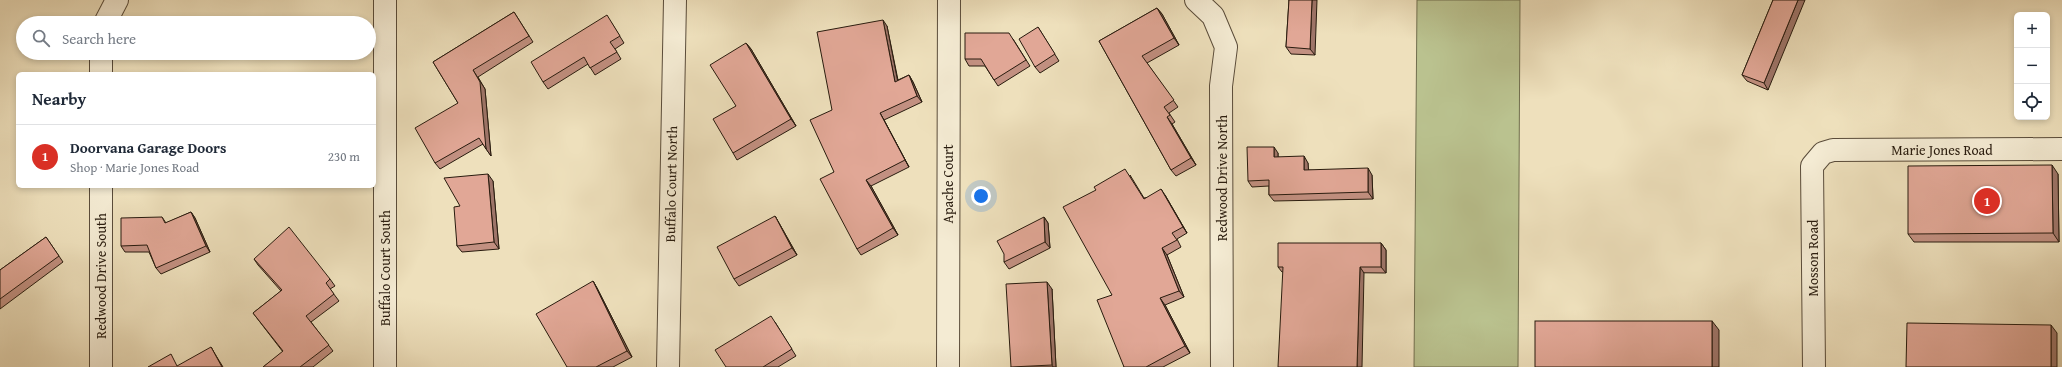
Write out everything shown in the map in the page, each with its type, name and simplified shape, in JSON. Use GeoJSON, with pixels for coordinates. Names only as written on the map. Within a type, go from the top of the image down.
{"type":"FeatureCollection","features":[{"type":"Feature","properties":{"kind":"street"},"geometry":{"type":"LineString","coordinates":[[109,16],[117,0]]}},
{"type":"Feature","properties":{"kind":"street","name":"Buffalo Court South"},"geometry":{"type":"LineString","coordinates":[[385,0],[385,367]]}},
{"type":"Feature","properties":{"kind":"street","name":"Buffalo Court North"},"geometry":{"type":"LineString","coordinates":[[668,367],[675,0]]}},
{"type":"Feature","properties":{"kind":"street","name":"Apache Court"},"geometry":{"type":"LineString","coordinates":[[948,367],[949,0]]}},
{"type":"Feature","properties":{"kind":"street","name":"Redwood Drive North"},"geometry":{"type":"LineString","coordinates":[[1196,0],[1213,16],[1226,47],[1221,86],[1222,367]]}},
{"type":"Feature","properties":{"kind":"street"},"geometry":{"type":"LineString","coordinates":[[101,60],[101,72]]}},
{"type":"Feature","properties":{"kind":"street","name":"Marie Jones Road"},"geometry":{"type":"LineString","coordinates":[[1823,153],[1833,150],[2062,149]]}},
{"type":"Feature","properties":{"kind":"street","name":"Mosson Road"},"geometry":{"type":"LineString","coordinates":[[1814,367],[1812,166],[1823,153]]}},
{"type":"Feature","properties":{"kind":"street","name":"Redwood Drive South"},"geometry":{"type":"LineString","coordinates":[[101,188],[102,367]]}},
{"type":"Feature","properties":{"kind":"green space"},"geometry":{"type":"Polygon","coordinates":[[[1417,0],[1520,0],[1518,367],[1414,367],[1417,0]]]}},
{"type":"Feature","properties":{"kind":"building"},"geometry":{"type":"Polygon","coordinates":[[[1289,0],[1312,0],[1310,49],[1286,47],[1289,0]]]}},
{"type":"Feature","properties":{"kind":"building"},"geometry":{"type":"Polygon","coordinates":[[[1773,0],[1798,0],[1764,83],[1742,75],[1773,0]]]}},
{"type":"Feature","properties":{"kind":"building"},"geometry":{"type":"Polygon","coordinates":[[[1157,8],[1174,38],[1142,56],[1174,100],[1164,107],[1170,115],[1167,117],[1191,158],[1171,170],[1099,41],[1157,8]]]}},
{"type":"Feature","properties":{"kind":"building"},"geometry":{"type":"Polygon","coordinates":[[[514,12],[529,36],[473,70],[480,82],[486,149],[479,138],[435,163],[415,128],[458,103],[433,62],[514,12]]]}},
{"type":"Feature","properties":{"kind":"building"},"geometry":{"type":"Polygon","coordinates":[[[607,15],[620,36],[610,42],[617,52],[590,68],[584,57],[543,82],[531,62],[607,15]]]}},
{"type":"Feature","properties":{"kind":"building"},"geometry":{"type":"Polygon","coordinates":[[[883,20],[895,82],[909,75],[917,96],[880,113],[905,160],[866,180],[893,228],[857,249],[820,179],[834,172],[810,120],[832,110],[817,32],[883,20]]]}},
{"type":"Feature","properties":{"kind":"building"},"geometry":{"type":"Polygon","coordinates":[[[1038,27],[1055,54],[1035,67],[1019,39],[1038,27]]]}},
{"type":"Feature","properties":{"kind":"building"},"geometry":{"type":"Polygon","coordinates":[[[965,33],[1009,33],[1026,60],[994,80],[981,59],[965,59],[965,33]]]}},
{"type":"Feature","properties":{"kind":"building"},"geometry":{"type":"Polygon","coordinates":[[[746,43],[791,119],[733,153],[713,119],[736,106],[710,65],[746,43]]]}},
{"type":"Feature","properties":{"kind":"building"},"geometry":{"type":"Polygon","coordinates":[[[1247,147],[1274,147],[1274,157],[1304,156],[1304,170],[1368,168],[1368,192],[1269,195],[1269,180],[1248,181],[1247,147]]]}},
{"type":"Feature","properties":{"kind":"building"},"geometry":{"type":"Polygon","coordinates":[[[2052,165],[2053,233],[1908,234],[1908,166],[2052,165]]]}},
{"type":"Feature","properties":{"kind":"building"},"geometry":{"type":"Polygon","coordinates":[[[1125,169],[1144,199],[1161,189],[1183,227],[1172,233],[1177,240],[1162,248],[1179,291],[1160,298],[1185,346],[1146,367],[1124,367],[1097,300],[1112,295],[1063,207],[1096,190],[1094,187],[1125,169]]]}},
{"type":"Feature","properties":{"kind":"building"},"geometry":{"type":"Polygon","coordinates":[[[488,174],[494,242],[457,246],[454,207],[460,206],[444,178],[488,174]]]}},
{"type":"Feature","properties":{"kind":"building"},"geometry":{"type":"Polygon","coordinates":[[[191,212],[206,246],[156,268],[147,245],[121,246],[121,218],[162,217],[165,223],[191,212]]]}},
{"type":"Feature","properties":{"kind":"building"},"geometry":{"type":"Polygon","coordinates":[[[775,216],[792,248],[734,279],[717,247],[775,216]]]}},
{"type":"Feature","properties":{"kind":"building"},"geometry":{"type":"Polygon","coordinates":[[[1044,217],[1045,242],[1004,262],[1004,254],[997,241],[1044,217]]]}},
{"type":"Feature","properties":{"kind":"building"},"geometry":{"type":"Polygon","coordinates":[[[289,227],[330,279],[326,283],[334,294],[306,316],[329,345],[300,367],[263,367],[283,351],[253,313],[282,290],[254,259],[289,227]]]}},
{"type":"Feature","properties":{"kind":"building"},"geometry":{"type":"Polygon","coordinates":[[[46,237],[59,256],[0,299],[0,270],[46,237]]]}},
{"type":"Feature","properties":{"kind":"building"},"geometry":{"type":"Polygon","coordinates":[[[1278,243],[1381,243],[1381,267],[1360,267],[1357,367],[1278,367],[1283,267],[1278,267],[1278,243]]]}},
{"type":"Feature","properties":{"kind":"building"},"geometry":{"type":"Polygon","coordinates":[[[593,281],[627,351],[596,367],[567,367],[536,314],[593,281]]]}},
{"type":"Feature","properties":{"kind":"building"},"geometry":{"type":"Polygon","coordinates":[[[1047,282],[1052,365],[1011,367],[1006,284],[1047,282]]]}},
{"type":"Feature","properties":{"kind":"building"},"geometry":{"type":"Polygon","coordinates":[[[771,316],[792,349],[763,367],[726,367],[715,350],[771,316]]]}},
{"type":"Feature","properties":{"kind":"building"},"geometry":{"type":"Polygon","coordinates":[[[1535,321],[1712,321],[1712,367],[1535,367],[1535,321]]]}},
{"type":"Feature","properties":{"kind":"building"},"geometry":{"type":"Polygon","coordinates":[[[1907,323],[2051,325],[2051,367],[1906,367],[1907,323]]]}},
{"type":"Feature","properties":{"kind":"building"},"geometry":{"type":"Polygon","coordinates":[[[211,347],[222,367],[148,367],[171,354],[177,366],[211,347]]]}},
{"type":"Feature","properties":{"kind":"place","name":"Doorvana Garage Doors"},"geometry":{"type":"Point","coordinates":[1987,201]}}]}
